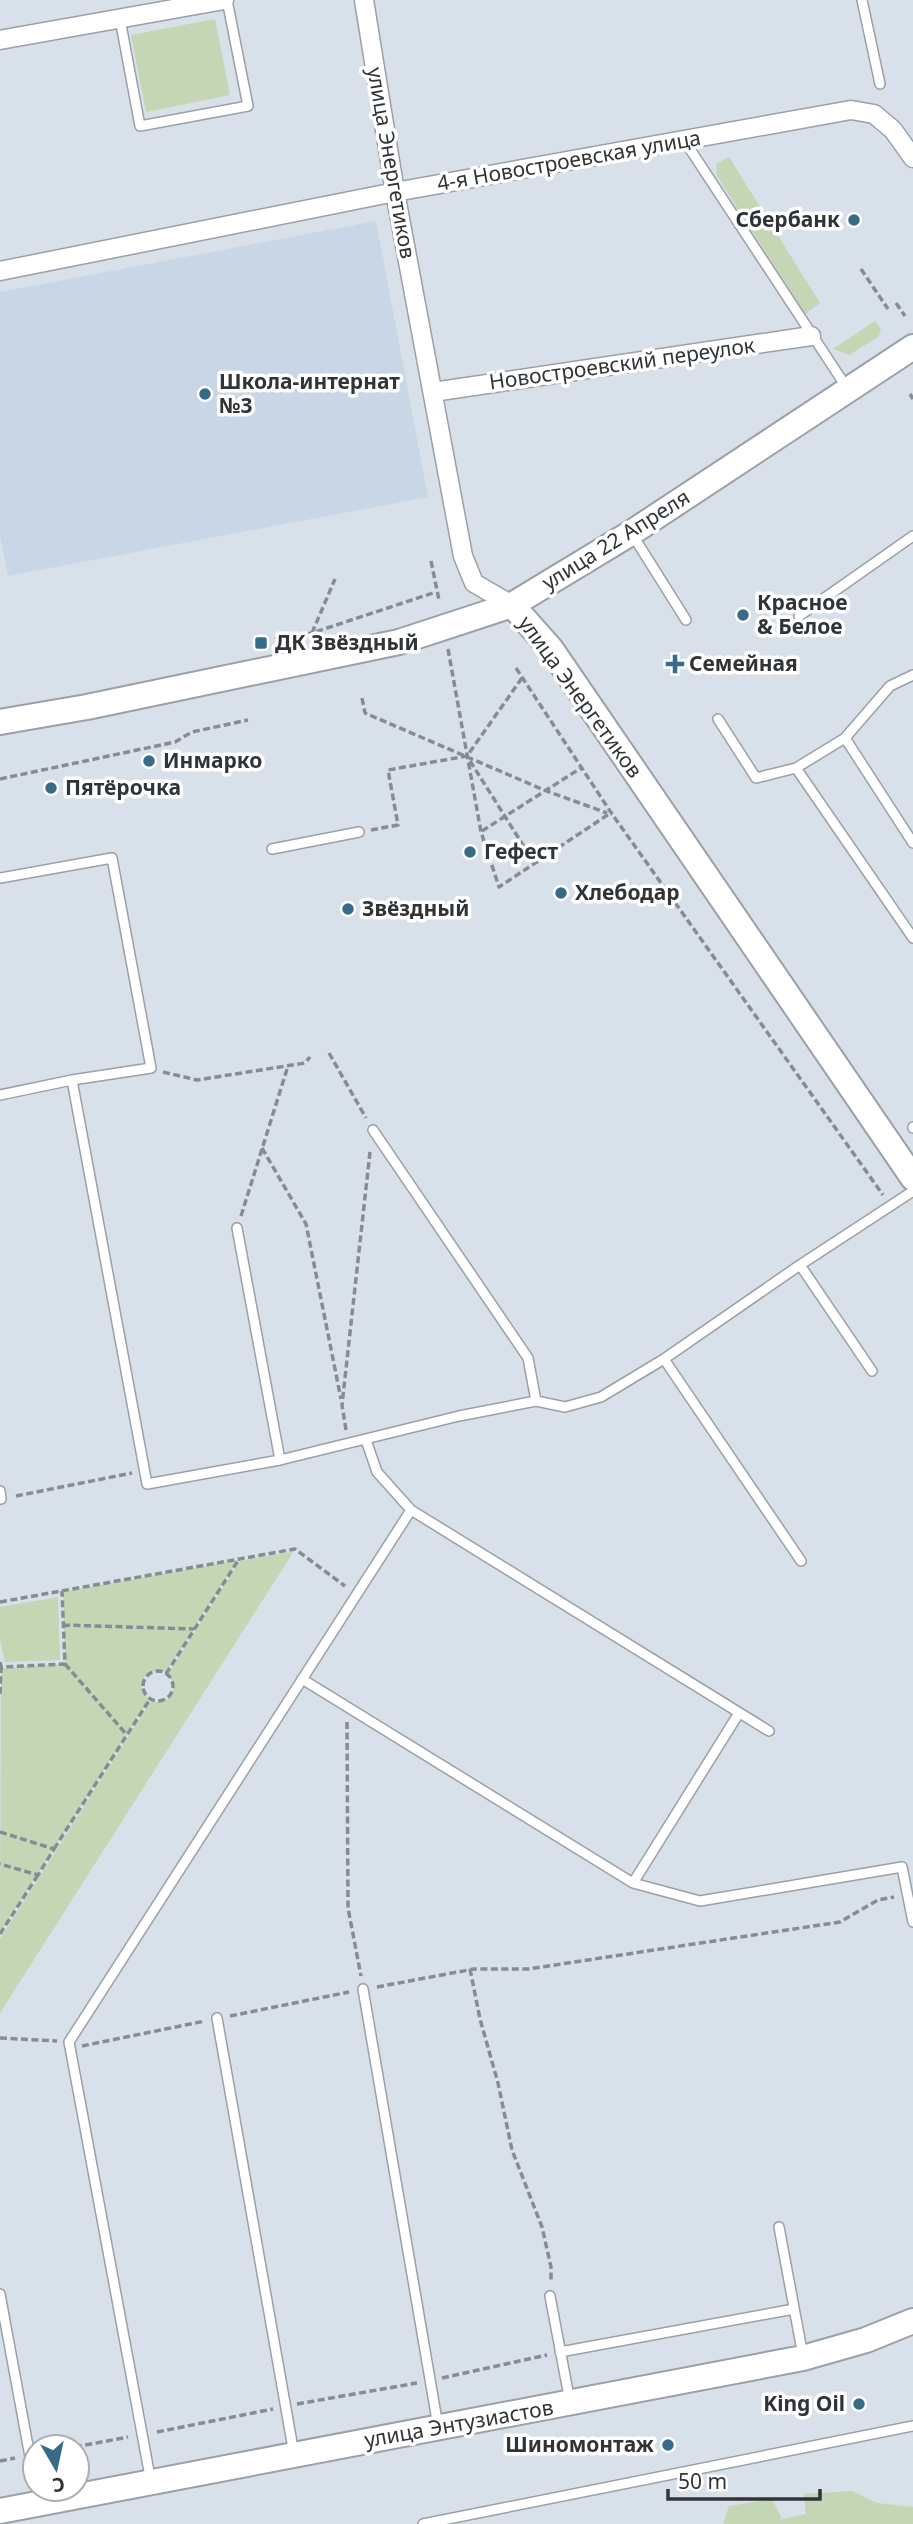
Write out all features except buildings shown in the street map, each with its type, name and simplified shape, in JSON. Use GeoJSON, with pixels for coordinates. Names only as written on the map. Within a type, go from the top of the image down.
{"type":"FeatureCollection","features":[{"type":"Feature","properties":{"kind":"main road","name":"улица 22 Апреля"},"geometry":{"type":"LineString","coordinates":[[0,722],[88,707],[399,642],[512,604],[631,533],[913,347]]}},
{"type":"Feature","properties":{"kind":"main road","name":"улица Энергетиков"},"geometry":{"type":"LineString","coordinates":[[512,604],[551,649],[913,1178]]}},
{"type":"Feature","properties":{"kind":"main road","name":"улица Энтузиастов"},"geometry":{"type":"LineString","coordinates":[[91,2487],[150,2482],[803,2358],[866,2340],[913,2321]]}},
{"type":"Feature","properties":{"kind":"main road","name":"улица Энтузиастов"},"geometry":{"type":"LineString","coordinates":[[0,2511],[21,2500]]}},
{"type":"Feature","properties":{"kind":"street"},"geometry":{"type":"LineString","coordinates":[[0,40],[226,0]]}},
{"type":"Feature","properties":{"kind":"street","name":"улица Энергетиков"},"geometry":{"type":"LineString","coordinates":[[364,0],[395,192],[463,556],[474,583],[512,604]]}},
{"type":"Feature","properties":{"kind":"street","name":"4-я Новостроевская улица"},"geometry":{"type":"LineString","coordinates":[[0,271],[395,192],[852,110],[874,114],[893,130],[913,158]]}},
{"type":"Feature","properties":{"kind":"street","name":"Новостроевский переулок"},"geometry":{"type":"LineString","coordinates":[[433,392],[811,336]]}},
{"type":"Feature","properties":{"kind":"lane"},"geometry":{"type":"LineString","coordinates":[[120,19],[140,126],[248,106],[226,0]]}},
{"type":"Feature","properties":{"kind":"lane"},"geometry":{"type":"LineString","coordinates":[[862,0],[880,84]]}},
{"type":"Feature","properties":{"kind":"lane"},"geometry":{"type":"LineString","coordinates":[[684,140],[848,390]]}},
{"type":"Feature","properties":{"kind":"lane"},"geometry":{"type":"LineString","coordinates":[[631,533],[687,620]]}},
{"type":"Feature","properties":{"kind":"lane"},"geometry":{"type":"LineString","coordinates":[[799,616],[913,536]]}},
{"type":"Feature","properties":{"kind":"lane"},"geometry":{"type":"LineString","coordinates":[[718,719],[756,778],[796,768],[845,738],[890,686],[913,675]]}},
{"type":"Feature","properties":{"kind":"lane"},"geometry":{"type":"LineString","coordinates":[[845,738],[913,843]]}},
{"type":"Feature","properties":{"kind":"lane"},"geometry":{"type":"LineString","coordinates":[[796,768],[913,938]]}},
{"type":"Feature","properties":{"kind":"lane"},"geometry":{"type":"LineString","coordinates":[[272,849],[359,832]]}},
{"type":"Feature","properties":{"kind":"lane"},"geometry":{"type":"LineString","coordinates":[[0,878],[112,858],[151,1068],[1,1093]]}},
{"type":"Feature","properties":{"kind":"lane"},"geometry":{"type":"LineString","coordinates":[[72,1080],[147,1484],[280,1460],[459,1416],[536,1401],[565,1407],[601,1397],[664,1359],[913,1191]]}},
{"type":"Feature","properties":{"kind":"lane"},"geometry":{"type":"LineString","coordinates":[[373,1130],[528,1357],[536,1401]]}},
{"type":"Feature","properties":{"kind":"lane"},"geometry":{"type":"LineString","coordinates":[[237,1228],[280,1460]]}},
{"type":"Feature","properties":{"kind":"lane"},"geometry":{"type":"LineString","coordinates":[[800,1265],[872,1371]]}},
{"type":"Feature","properties":{"kind":"lane"},"geometry":{"type":"LineString","coordinates":[[664,1359],[801,1561]]}},
{"type":"Feature","properties":{"kind":"lane"},"geometry":{"type":"LineString","coordinates":[[366,1440],[377,1472],[411,1510],[769,1731]]}},
{"type":"Feature","properties":{"kind":"lane"},"geometry":{"type":"LineString","coordinates":[[150,2482],[70,2046],[411,1510]]}},
{"type":"Feature","properties":{"kind":"lane"},"geometry":{"type":"LineString","coordinates":[[302,1679],[633,1883],[700,1901],[902,1867],[913,1922]]}},
{"type":"Feature","properties":{"kind":"lane"},"geometry":{"type":"LineString","coordinates":[[633,1883],[739,1713]]}},
{"type":"Feature","properties":{"kind":"lane"},"geometry":{"type":"LineString","coordinates":[[363,1989],[438,2427]]}},
{"type":"Feature","properties":{"kind":"lane"},"geometry":{"type":"LineString","coordinates":[[217,2018],[294,2454]]}},
{"type":"Feature","properties":{"kind":"lane"},"geometry":{"type":"LineString","coordinates":[[779,2227],[803,2358]]}},
{"type":"Feature","properties":{"kind":"lane"},"geometry":{"type":"LineString","coordinates":[[0,2294],[26,2433]]}},
{"type":"Feature","properties":{"kind":"lane"},"geometry":{"type":"LineString","coordinates":[[550,2296],[570,2403]]}},
{"type":"Feature","properties":{"kind":"lane"},"geometry":{"type":"LineString","coordinates":[[560,2352],[794,2309]]}},
{"type":"Feature","properties":{"kind":"lane"},"geometry":{"type":"LineString","coordinates":[[423,2524],[913,2426]]}},
{"type":"Feature","properties":{"kind":"path"},"geometry":{"type":"LineString","coordinates":[[861,269],[888,309]]}},
{"type":"Feature","properties":{"kind":"path"},"geometry":{"type":"LineString","coordinates":[[897,303],[905,316]]}},
{"type":"Feature","properties":{"kind":"path"},"geometry":{"type":"LineString","coordinates":[[431,561],[439,600]]}},
{"type":"Feature","properties":{"kind":"path"},"geometry":{"type":"LineString","coordinates":[[312,633],[335,579]]}},
{"type":"Feature","properties":{"kind":"path"},"geometry":{"type":"LineString","coordinates":[[275,639],[312,633],[436,592]]}},
{"type":"Feature","properties":{"kind":"path"},"geometry":{"type":"LineString","coordinates":[[448,649],[481,832],[499,887],[610,814]]}},
{"type":"Feature","properties":{"kind":"path"},"geometry":{"type":"LineString","coordinates":[[516,668],[610,814],[891,1206]]}},
{"type":"Feature","properties":{"kind":"path"},"geometry":{"type":"LineString","coordinates":[[359,832],[398,825],[388,770],[467,756],[522,677]]}},
{"type":"Feature","properties":{"kind":"path"},"geometry":{"type":"LineString","coordinates":[[362,698],[365,713],[544,790],[610,814]]}},
{"type":"Feature","properties":{"kind":"path"},"geometry":{"type":"LineString","coordinates":[[0,779],[175,742],[192,732],[248,720]]}},
{"type":"Feature","properties":{"kind":"path"},"geometry":{"type":"LineString","coordinates":[[467,756],[535,864]]}},
{"type":"Feature","properties":{"kind":"path"},"geometry":{"type":"LineString","coordinates":[[481,832],[581,768]]}},
{"type":"Feature","properties":{"kind":"path"},"geometry":{"type":"LineString","coordinates":[[329,1053],[373,1130],[342,1405]]}},
{"type":"Feature","properties":{"kind":"path"},"geometry":{"type":"LineString","coordinates":[[151,1068],[197,1080],[305,1063],[310,1058]]}},
{"type":"Feature","properties":{"kind":"path"},"geometry":{"type":"LineString","coordinates":[[237,1228],[288,1066]]}},
{"type":"Feature","properties":{"kind":"path"},"geometry":{"type":"LineString","coordinates":[[262,1148],[306,1224],[349,1444]]}},
{"type":"Feature","properties":{"kind":"path"},"geometry":{"type":"LineString","coordinates":[[1,1495],[144,1471]]}},
{"type":"Feature","properties":{"kind":"path"},"geometry":{"type":"LineString","coordinates":[[0,1602],[295,1549],[356,1595]]}},
{"type":"Feature","properties":{"kind":"path"},"geometry":{"type":"LineString","coordinates":[[166,1674],[239,1559]]}},
{"type":"Feature","properties":{"kind":"path"},"geometry":{"type":"LineString","coordinates":[[62,1591],[65,1664],[127,1735]]}},
{"type":"Feature","properties":{"kind":"path"},"geometry":{"type":"LineString","coordinates":[[63,1625],[194,1629]]}},
{"type":"Feature","properties":{"kind":"path"},"geometry":{"type":"LineString","coordinates":[[0,1694],[0,1665],[65,1664]]}},
{"type":"Feature","properties":{"kind":"path"},"geometry":{"type":"LineString","coordinates":[[159,1671],[166,1674],[172,1684],[169,1696],[156,1701],[150,1699],[143,1688],[146,1676],[159,1671]]}},
{"type":"Feature","properties":{"kind":"path"},"geometry":{"type":"LineString","coordinates":[[0,1934],[150,1699]]}},
{"type":"Feature","properties":{"kind":"path"},"geometry":{"type":"LineString","coordinates":[[347,1706],[348,1908],[363,1989]]}},
{"type":"Feature","properties":{"kind":"path"},"geometry":{"type":"LineString","coordinates":[[0,1832],[54,1849]]}},
{"type":"Feature","properties":{"kind":"path"},"geometry":{"type":"LineString","coordinates":[[0,1864],[38,1875]]}},
{"type":"Feature","properties":{"kind":"path"},"geometry":{"type":"LineString","coordinates":[[0,2038],[70,2046],[470,1969],[528,1969],[840,1922],[878,1900],[908,1894]]}},
{"type":"Feature","properties":{"kind":"path"},"geometry":{"type":"LineString","coordinates":[[470,1969],[512,2150],[542,2227],[551,2267],[550,2296]]}},
{"type":"Feature","properties":{"kind":"path"},"geometry":{"type":"LineString","coordinates":[[91,2444],[430,2380],[560,2352]]}},
{"type":"Feature","properties":{"kind":"shaded area","name":"Школа-интернат №3"},"geometry":{"type":"Polygon","coordinates":[[[376,221],[428,497],[8,576],[0,536],[0,292],[376,221]]]}},
{"type":"Feature","properties":{"kind":"green space"},"geometry":{"type":"Polygon","coordinates":[[[215,19],[230,95],[146,112],[131,35],[215,19]]]}},
{"type":"Feature","properties":{"kind":"green space"},"geometry":{"type":"Polygon","coordinates":[[[729,157],[820,303],[805,314],[717,176],[716,164],[729,157]]]}},
{"type":"Feature","properties":{"kind":"green space"},"geometry":{"type":"Polygon","coordinates":[[[875,321],[881,330],[878,337],[849,355],[833,349],[875,321]]]}},
{"type":"Feature","properties":{"kind":"green space"},"geometry":{"type":"Polygon","coordinates":[[[292,1552],[0,2013],[0,1939],[151,1701],[164,1701],[172,1693],[174,1684],[168,1674],[240,1561],[292,1552]]]}},
{"type":"Feature","properties":{"kind":"green space"},"geometry":{"type":"Polygon","coordinates":[[[238,1560],[166,1672],[158,1670],[145,1675],[141,1689],[149,1700],[0,1933],[1,1668],[65,1664],[63,1592],[238,1560]]]}},
{"type":"Feature","properties":{"kind":"green space"},"geometry":{"type":"Polygon","coordinates":[[[58,1597],[60,1660],[5,1662],[0,1639],[0,1607],[58,1597]]]}},
{"type":"Feature","properties":{"kind":"green space"},"geometry":{"type":"Polygon","coordinates":[[[852,2491],[877,2503],[913,2507],[913,2524],[723,2524],[729,2506],[772,2499],[782,2519],[806,2514],[804,2494],[852,2491]]]}},
{"type":"Feature","properties":{"kind":"place","name":"Сбербанк"},"geometry":{"type":"Point","coordinates":[854,220]}},
{"type":"Feature","properties":{"kind":"place","name":"Школа-интернат №3"},"geometry":{"type":"Point","coordinates":[205,394]}},
{"type":"Feature","properties":{"kind":"place","name":"Красное & Белое"},"geometry":{"type":"Point","coordinates":[743,615]}},
{"type":"Feature","properties":{"kind":"place","name":"ДК Звёздный"},"geometry":{"type":"Point","coordinates":[261,643]}},
{"type":"Feature","properties":{"kind":"place","name":"Семейная"},"geometry":{"type":"Point","coordinates":[675,664]}},
{"type":"Feature","properties":{"kind":"place","name":"Инмарко"},"geometry":{"type":"Point","coordinates":[149,761]}},
{"type":"Feature","properties":{"kind":"place","name":"Пятёрочка"},"geometry":{"type":"Point","coordinates":[51,788]}},
{"type":"Feature","properties":{"kind":"place","name":"Гефест"},"geometry":{"type":"Point","coordinates":[470,852]}},
{"type":"Feature","properties":{"kind":"place","name":"Хлебодар"},"geometry":{"type":"Point","coordinates":[561,893]}},
{"type":"Feature","properties":{"kind":"place","name":"Звёздный"},"geometry":{"type":"Point","coordinates":[348,909]}},
{"type":"Feature","properties":{"kind":"place","name":"King Oil"},"geometry":{"type":"Point","coordinates":[859,2404]}},
{"type":"Feature","properties":{"kind":"place","name":"Шиномонтаж"},"geometry":{"type":"Point","coordinates":[668,2445]}}]}
